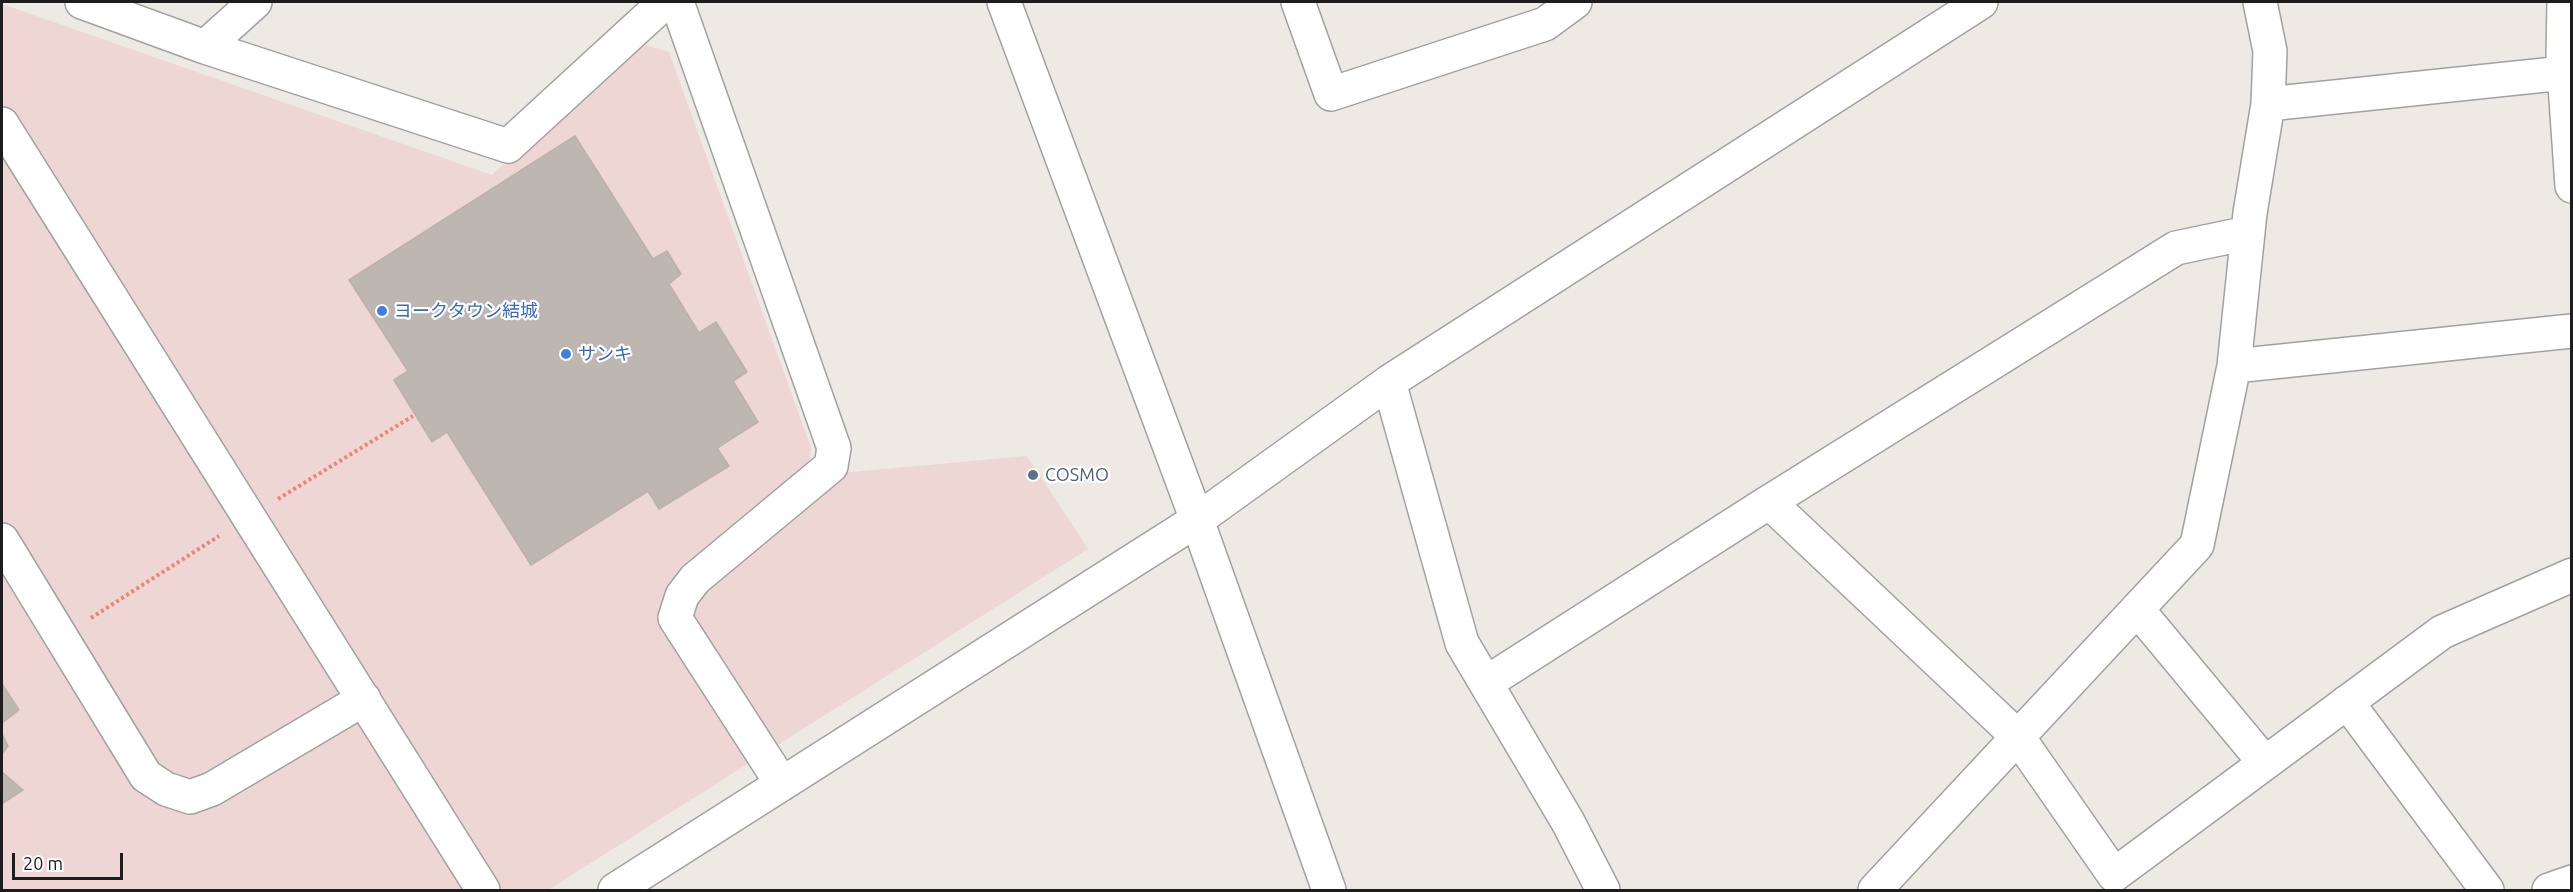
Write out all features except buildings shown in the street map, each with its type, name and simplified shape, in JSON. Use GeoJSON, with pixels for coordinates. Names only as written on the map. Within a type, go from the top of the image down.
{"type":"FeatureCollection","features":[{"type":"Feature","properties":{"kind":"street"},"geometry":{"type":"LineString","coordinates":[[82,2],[205,48],[508,146],[665,2]]}},
{"type":"Feature","properties":{"kind":"street"},"geometry":{"type":"LineString","coordinates":[[205,48],[255,2]]}},
{"type":"Feature","properties":{"kind":"street"},"geometry":{"type":"LineString","coordinates":[[677,2],[834,448],[831,466],[695,579],[682,596],[675,618],[782,784]]}},
{"type":"Feature","properties":{"kind":"street"},"geometry":{"type":"LineString","coordinates":[[1004,2],[1197,520],[1329,891]]}},
{"type":"Feature","properties":{"kind":"street"},"geometry":{"type":"LineString","coordinates":[[1298,2],[1331,94],[1545,24],[1575,2]]}},
{"type":"Feature","properties":{"kind":"street"},"geometry":{"type":"LineString","coordinates":[[615,891],[1197,520],[1389,382],[1982,2]]}},
{"type":"Feature","properties":{"kind":"street"},"geometry":{"type":"LineString","coordinates":[[1875,891],[2197,545],[2234,366],[2248,233],[2268,104],[2270,51],[2260,2]]}},
{"type":"Feature","properties":{"kind":"street"},"geometry":{"type":"LineString","coordinates":[[2564,2],[2564,73],[2571,186]]}},
{"type":"Feature","properties":{"kind":"street"},"geometry":{"type":"LineString","coordinates":[[2268,104],[2564,73]]}},
{"type":"Feature","properties":{"kind":"street"},"geometry":{"type":"LineString","coordinates":[[2,124],[483,891]]}},
{"type":"Feature","properties":{"kind":"street"},"geometry":{"type":"LineString","coordinates":[[1486,683],[1769,502],[2176,248],[2248,233]]}},
{"type":"Feature","properties":{"kind":"street"},"geometry":{"type":"LineString","coordinates":[[2234,366],[2571,331]]}},
{"type":"Feature","properties":{"kind":"street"},"geometry":{"type":"LineString","coordinates":[[1389,382],[1462,643],[1568,822],[1603,891]]}},
{"type":"Feature","properties":{"kind":"street"},"geometry":{"type":"LineString","coordinates":[[1769,502],[2018,737],[2114,875],[2442,632],[2571,575]]}},
{"type":"Feature","properties":{"kind":"street"},"geometry":{"type":"LineString","coordinates":[[2,540],[146,776],[166,789],[190,797],[212,789],[364,699]]}},
{"type":"Feature","properties":{"kind":"street"},"geometry":{"type":"LineString","coordinates":[[2138,609],[2265,763]]}},
{"type":"Feature","properties":{"kind":"street"},"geometry":{"type":"LineString","coordinates":[[2348,702],[2487,891]]}},
{"type":"Feature","properties":{"kind":"street"},"geometry":{"type":"LineString","coordinates":[[2549,891],[2571,882]]}},
{"type":"Feature","properties":{"kind":"path"},"geometry":{"type":"LineString","coordinates":[[48,615],[69,603],[83,624],[249,516],[413,416]]}},
{"type":"Feature","properties":{"kind":"shaded area","name":"ヨークタウン結城"},"geometry":{"type":"Polygon","coordinates":[[[2,4],[492,175],[638,43],[669,52],[811,448],[808,476],[1027,456],[1088,549],[548,890],[2,890],[2,4]]]}},
{"type":"Feature","properties":{"kind":"place","name":"ヨークタウン結城"},"geometry":{"type":"Point","coordinates":[382,311]}},
{"type":"Feature","properties":{"kind":"place","name":"サンキ"},"geometry":{"type":"Point","coordinates":[566,354]}},
{"type":"Feature","properties":{"kind":"place","name":"COSMO"},"geometry":{"type":"Point","coordinates":[1033,475]}}]}
